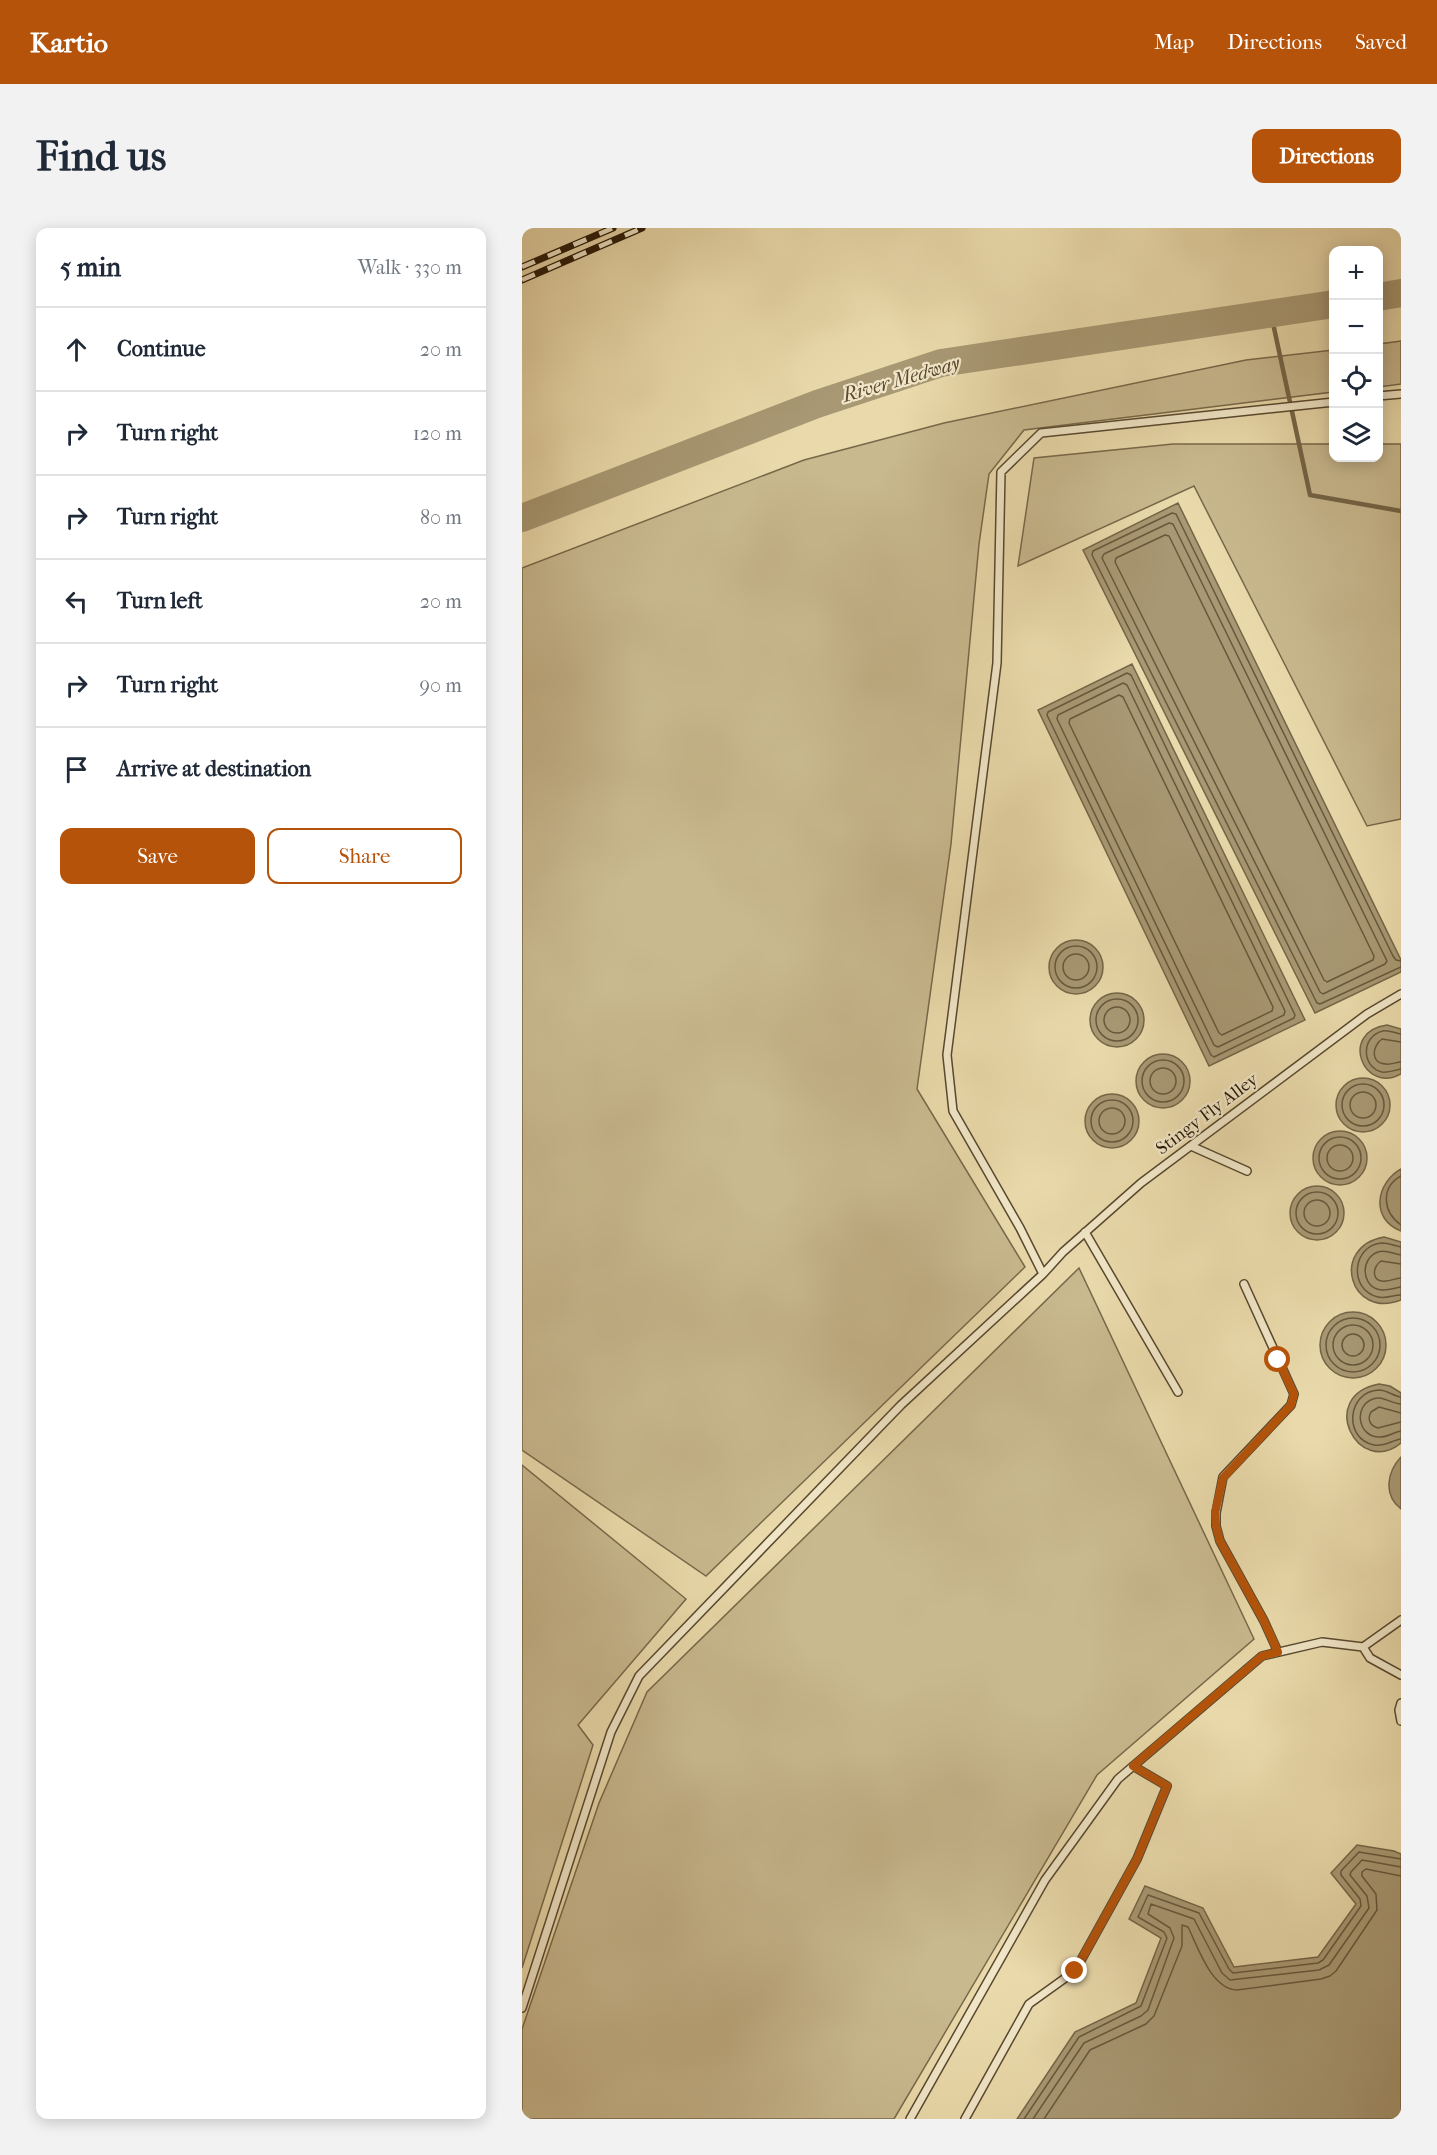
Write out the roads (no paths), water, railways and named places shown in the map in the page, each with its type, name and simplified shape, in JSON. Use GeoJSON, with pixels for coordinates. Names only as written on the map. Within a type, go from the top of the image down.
{"type":"FeatureCollection","features":[{"type":"Feature","properties":{"kind":"lane"},"geometry":{"type":"LineString","coordinates":[[1383,396],[1401,394]]}},
{"type":"Feature","properties":{"kind":"lane"},"geometry":{"type":"LineString","coordinates":[[1043,1274],[1020,1228],[953,1111],[947,1055],[997,663],[1001,472],[1041,433],[1329,402]]}},
{"type":"Feature","properties":{"kind":"lane","name":"Stingy Fly Alley"},"geometry":{"type":"LineString","coordinates":[[522,2008],[611,1732],[639,1676],[901,1405],[1043,1274],[1063,1251],[1141,1183],[1367,1014],[1401,994]]}},
{"type":"Feature","properties":{"kind":"lane"},"geometry":{"type":"LineString","coordinates":[[1191,1146],[1247,1171]]}},
{"type":"Feature","properties":{"kind":"lane"},"geometry":{"type":"LineString","coordinates":[[1085,1232],[1178,1392]]}},
{"type":"Feature","properties":{"kind":"lane"},"geometry":{"type":"LineString","coordinates":[[1244,1284],[1294,1394],[1291,1405],[1223,1478],[1215,1513],[1216,1526],[1220,1541],[1264,1621],[1278,1652]]}},
{"type":"Feature","properties":{"kind":"lane"},"geometry":{"type":"LineString","coordinates":[[910,2119],[1045,1880],[1118,1779],[1262,1656],[1322,1642],[1363,1647],[1401,1620]]}},
{"type":"Feature","properties":{"kind":"lane"},"geometry":{"type":"LineString","coordinates":[[1363,1647],[1370,1658],[1401,1675]]}},
{"type":"Feature","properties":{"kind":"lane"},"geometry":{"type":"LineString","coordinates":[[1401,1703],[1399,1710],[1401,1721]]}},
{"type":"Feature","properties":{"kind":"lane"},"geometry":{"type":"LineString","coordinates":[[964,2119],[1029,2004],[1075,1971],[1137,1859],[1167,1786],[1133,1766]]}},
{"type":"Feature","properties":{"kind":"water"},"geometry":{"type":"Polygon","coordinates":[[[1178,503],[1401,960],[1401,972],[1315,1013],[1083,550],[1178,503]]]}},
{"type":"Feature","properties":{"kind":"water"},"geometry":{"type":"Polygon","coordinates":[[[1132,664],[1305,1020],[1209,1066],[1038,710],[1132,664]]]}},
{"type":"Feature","properties":{"kind":"water"},"geometry":{"type":"Polygon","coordinates":[[[1076,940],[1086,942],[1095,948],[1101,957],[1103,967],[1101,977],[1095,986],[1086,992],[1076,994],[1066,992],[1057,986],[1051,977],[1049,967],[1051,957],[1057,948],[1066,942],[1076,940]]]}},
{"type":"Feature","properties":{"kind":"water"},"geometry":{"type":"Polygon","coordinates":[[[1117,993],[1127,995],[1136,1001],[1142,1010],[1144,1020],[1142,1030],[1136,1039],[1127,1045],[1117,1047],[1107,1045],[1098,1039],[1092,1030],[1090,1020],[1092,1010],[1098,1001],[1107,995],[1117,993]]]}},
{"type":"Feature","properties":{"kind":"water"},"geometry":{"type":"Polygon","coordinates":[[[1387,1025],[1401,1029],[1401,1074],[1388,1078],[1376,1076],[1367,1070],[1360,1049],[1363,1039],[1372,1030],[1387,1025]]]}},
{"type":"Feature","properties":{"kind":"water"},"geometry":{"type":"Polygon","coordinates":[[[1163,1054],[1173,1056],[1182,1062],[1188,1071],[1190,1081],[1188,1091],[1182,1100],[1173,1106],[1163,1108],[1153,1106],[1144,1100],[1138,1091],[1136,1081],[1138,1071],[1144,1062],[1153,1056],[1163,1054]]]}},
{"type":"Feature","properties":{"kind":"water"},"geometry":{"type":"Polygon","coordinates":[[[1363,1078],[1373,1080],[1382,1086],[1388,1095],[1390,1105],[1388,1115],[1382,1124],[1373,1130],[1363,1132],[1353,1130],[1344,1124],[1338,1115],[1336,1105],[1338,1095],[1344,1086],[1353,1080],[1363,1078]]]}},
{"type":"Feature","properties":{"kind":"water"},"geometry":{"type":"Polygon","coordinates":[[[1112,1094],[1122,1096],[1131,1102],[1137,1111],[1139,1121],[1137,1131],[1131,1140],[1122,1146],[1112,1148],[1102,1146],[1093,1140],[1087,1131],[1085,1121],[1087,1111],[1093,1102],[1102,1096],[1112,1094]]]}},
{"type":"Feature","properties":{"kind":"water"},"geometry":{"type":"Polygon","coordinates":[[[1340,1131],[1350,1133],[1359,1139],[1365,1148],[1367,1158],[1365,1168],[1359,1177],[1350,1183],[1340,1185],[1330,1183],[1321,1177],[1315,1168],[1313,1158],[1315,1148],[1321,1139],[1330,1133],[1340,1131]]]}},
{"type":"Feature","properties":{"kind":"water"},"geometry":{"type":"Polygon","coordinates":[[[1401,1169],[1401,1231],[1384,1218],[1380,1201],[1386,1183],[1401,1169]]]}},
{"type":"Feature","properties":{"kind":"water"},"geometry":{"type":"Polygon","coordinates":[[[1317,1186],[1327,1188],[1336,1194],[1342,1203],[1344,1213],[1342,1223],[1336,1232],[1327,1238],[1317,1240],[1307,1238],[1298,1232],[1292,1223],[1290,1213],[1292,1203],[1298,1194],[1307,1188],[1317,1186]]]}},
{"type":"Feature","properties":{"kind":"water"},"geometry":{"type":"Polygon","coordinates":[[[1384,1237],[1401,1242],[1401,1300],[1383,1303],[1369,1300],[1359,1291],[1353,1280],[1352,1267],[1356,1254],[1367,1243],[1384,1237]]]}},
{"type":"Feature","properties":{"kind":"water"},"geometry":{"type":"Polygon","coordinates":[[[1347,1312],[1359,1312],[1371,1317],[1381,1327],[1386,1345],[1384,1358],[1371,1373],[1359,1378],[1347,1378],[1335,1373],[1325,1363],[1320,1351],[1320,1339],[1325,1327],[1335,1317],[1347,1312]]]}},
{"type":"Feature","properties":{"kind":"water"},"geometry":{"type":"Polygon","coordinates":[[[1379,1384],[1390,1386],[1401,1393],[1401,1443],[1385,1451],[1371,1450],[1359,1443],[1350,1431],[1347,1417],[1350,1403],[1360,1391],[1379,1384]]]}},
{"type":"Feature","properties":{"kind":"water"},"geometry":{"type":"Polygon","coordinates":[[[1401,1457],[1401,1509],[1391,1497],[1389,1483],[1393,1469],[1401,1457]]]}},
{"type":"Feature","properties":{"kind":"water"},"geometry":{"type":"Polygon","coordinates":[[[1357,1845],[1401,1854],[1401,2119],[1017,2119],[1075,2032],[1136,2003],[1161,1938],[1129,1919],[1145,1886],[1203,1908],[1234,1967],[1318,1957],[1356,1904],[1331,1873],[1357,1845]]]}},
{"type":"Feature","properties":{"kind":"waterway","name":"River Medway"},"geometry":{"type":"LineString","coordinates":[[1383,296],[1401,293]]}},
{"type":"Feature","properties":{"kind":"waterway","name":"River Medway"},"geometry":{"type":"LineString","coordinates":[[522,518],[817,404],[941,363],[1329,305]]}},
{"type":"Feature","properties":{"kind":"waterway"},"geometry":{"type":"LineString","coordinates":[[1271,314],[1310,495],[1401,511]]}},
{"type":"Feature","properties":{"kind":"railway"},"geometry":{"type":"LineString","coordinates":[[522,267],[613,228]]}},
{"type":"Feature","properties":{"kind":"railway"},"geometry":{"type":"LineString","coordinates":[[522,280],[642,228]]}}]}
